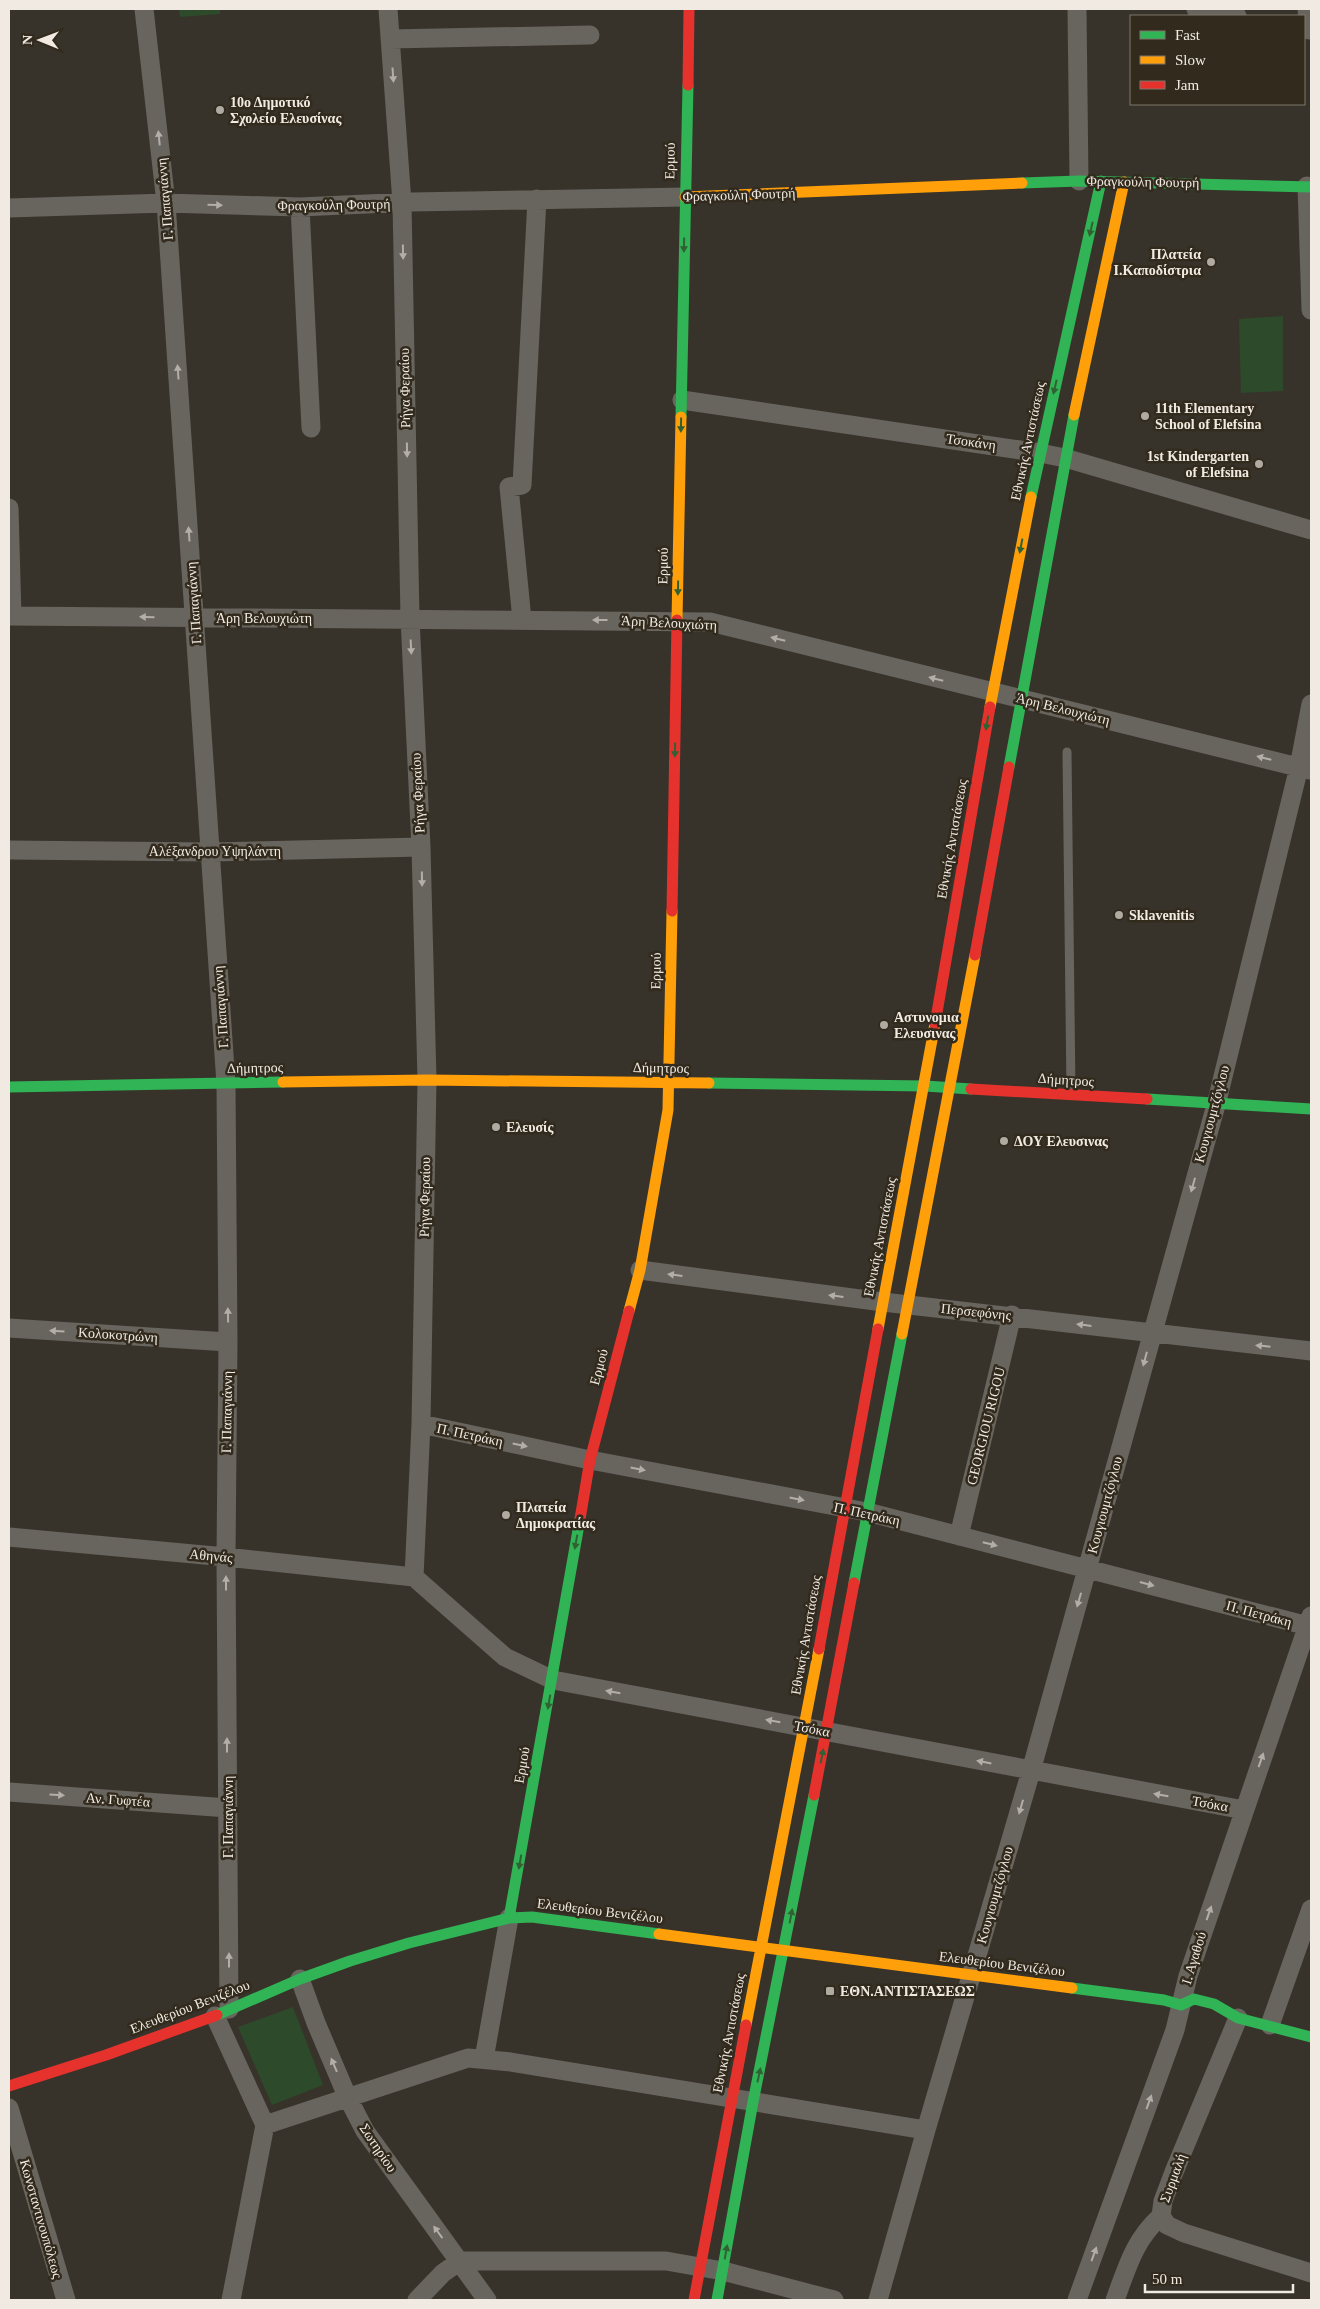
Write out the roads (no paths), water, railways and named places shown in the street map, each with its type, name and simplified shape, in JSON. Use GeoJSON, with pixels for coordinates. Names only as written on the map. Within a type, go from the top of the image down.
{"type":"FeatureCollection","features":[{"type":"Feature","properties":{"kind":"street","name":"Γ. Παπαγιάννη"},"geometry":{"type":"LineString","coordinates":[[144,9],[166,203],[196,618],[226,1084],[228,1808],[222,2012]]}},
{"type":"Feature","properties":{"kind":"street","name":"Ρήγα Φεραίου"},"geometry":{"type":"LineString","coordinates":[[388,9],[402,203],[410,618],[421,847],[427,1080],[421,1424],[414,1577]]}},
{"type":"Feature","properties":{"kind":"street","name":"Ερμού"},"geometry":{"type":"LineString","coordinates":[[509,1918],[553,1680],[590,1460],[640,1270],[668,1110],[689,9]]}},
{"type":"Feature","properties":{"kind":"street"},"geometry":{"type":"LineString","coordinates":[[1077,9],[1079,181]]}},
{"type":"Feature","properties":{"kind":"street"},"geometry":{"type":"LineString","coordinates":[[1196,9],[1231,15]]}},
{"type":"Feature","properties":{"kind":"street"},"geometry":{"type":"LineString","coordinates":[[1307,9],[1308,29]]}},
{"type":"Feature","properties":{"kind":"street"},"geometry":{"type":"LineString","coordinates":[[390,39],[590,35]]}},
{"type":"Feature","properties":{"kind":"street","name":"Φραγκούλη Φουτρή"},"geometry":{"type":"LineString","coordinates":[[9,208],[166,203],[300,206],[685,197],[1079,181],[1309,186]]}},
{"type":"Feature","properties":{"kind":"street","name":"Εθνικής Αντιστάσεως"},"geometry":{"type":"LineString","coordinates":[[694,2300],[731,2099],[805,1727],[843,1508],[924,1086],[992,693],[1040,453],[1102,181]]}},
{"type":"Feature","properties":{"kind":"street"},"geometry":{"type":"LineString","coordinates":[[717,2300],[753,2102],[826,1732],[866,1512],[951,1088],[1065,458],[1124,182]]}},
{"type":"Feature","properties":{"kind":"street"},"geometry":{"type":"LineString","coordinates":[[1309,186],[1311,310]]}},
{"type":"Feature","properties":{"kind":"street"},"geometry":{"type":"LineString","coordinates":[[522,620],[509,487],[522,485],[537,199]]}},
{"type":"Feature","properties":{"kind":"street"},"geometry":{"type":"LineString","coordinates":[[300,206],[311,428]]}},
{"type":"Feature","properties":{"kind":"street","name":"Τσοκάνη"},"geometry":{"type":"LineString","coordinates":[[682,400],[1065,458],[1311,530]]}},
{"type":"Feature","properties":{"kind":"street"},"geometry":{"type":"LineString","coordinates":[[9,508],[10,616]]}},
{"type":"Feature","properties":{"kind":"street","name":"Άρη Βελουχιώτη"},"geometry":{"type":"LineString","coordinates":[[10,616],[710,622],[992,693],[1305,768]]}},
{"type":"Feature","properties":{"kind":"street","name":"Κουγιουμτζόγλου"},"geometry":{"type":"LineString","coordinates":[[878,2300],[1031,1772],[1216,1104],[1305,768],[1311,704]]}},
{"type":"Feature","properties":{"kind":"street","name":"Αλέξανδρου Υψηλάντη"},"geometry":{"type":"LineString","coordinates":[[9,850],[211,852],[421,847]]}},
{"type":"Feature","properties":{"kind":"street","name":"Δήμητρος"},"geometry":{"type":"LineString","coordinates":[[9,1087],[427,1080],[924,1086],[1311,1109]]}},
{"type":"Feature","properties":{"kind":"street","name":"Περσεφόνης"},"geometry":{"type":"LineString","coordinates":[[640,1270],[883,1302],[1012,1315],[1311,1351]]}},
{"type":"Feature","properties":{"kind":"street","name":"GEORGIOU RIGOU"},"geometry":{"type":"LineString","coordinates":[[959,1536],[1012,1315]]}},
{"type":"Feature","properties":{"kind":"street","name":"Κολοκοτρώνη"},"geometry":{"type":"LineString","coordinates":[[9,1328],[228,1342]]}},
{"type":"Feature","properties":{"kind":"street","name":"Π. Πετράκη"},"geometry":{"type":"LineString","coordinates":[[421,1424],[590,1460],[866,1512],[1309,1621]]}},
{"type":"Feature","properties":{"kind":"street","name":"Αθηνάς"},"geometry":{"type":"LineString","coordinates":[[9,1537],[414,1577]]}},
{"type":"Feature","properties":{"kind":"street","name":"Τσόκα"},"geometry":{"type":"LineString","coordinates":[[414,1577],[504,1656],[553,1680],[1031,1772],[1244,1810]]}},
{"type":"Feature","properties":{"kind":"street","name":"Ι. Αγαθού"},"geometry":{"type":"LineString","coordinates":[[1078,2300],[1175,2030],[1188,1976],[1309,1621]]}},
{"type":"Feature","properties":{"kind":"street","name":"Αν. Γυφτέα"},"geometry":{"type":"LineString","coordinates":[[9,1792],[228,1808]]}},
{"type":"Feature","properties":{"kind":"street"},"geometry":{"type":"LineString","coordinates":[[1270,2025],[1311,1908]]}},
{"type":"Feature","properties":{"kind":"street","name":"Ελευθερίου Βενιζέλου"},"geometry":{"type":"LineString","coordinates":[[9,2086],[106,2055],[222,2012],[300,1979],[409,1943],[509,1918],[532,1917],[1164,2000],[1181,2005]]}},
{"type":"Feature","properties":{"kind":"street"},"geometry":{"type":"LineString","coordinates":[[484,2059],[509,1918]]}},
{"type":"Feature","properties":{"kind":"street","name":"Σωτηρίου"},"geometry":{"type":"LineString","coordinates":[[300,1979],[316,2023],[347,2096],[365,2131],[487,2300]]}},
{"type":"Feature","properties":{"kind":"street"},"geometry":{"type":"LineString","coordinates":[[1181,2005],[1194,1998],[1214,2004],[1238,2018],[1311,2037]]}},
{"type":"Feature","properties":{"kind":"street"},"geometry":{"type":"LineString","coordinates":[[222,2012],[265,2125],[231,2300]]}},
{"type":"Feature","properties":{"kind":"street","name":"Συρμαλή"},"geometry":{"type":"LineString","coordinates":[[1238,2018],[1174,2172],[1163,2201],[1161,2216],[1167,2225],[1184,2233],[1311,2273]]}},
{"type":"Feature","properties":{"kind":"street"},"geometry":{"type":"LineString","coordinates":[[265,2125],[347,2096],[468,2058],[512,2062],[926,2130]]}},
{"type":"Feature","properties":{"kind":"street","name":"Κωνσταντινουπόλεως"},"geometry":{"type":"LineString","coordinates":[[9,2108],[66,2300]]}},
{"type":"Feature","properties":{"kind":"street"},"geometry":{"type":"LineString","coordinates":[[1115,2300],[1137,2244],[1147,2229],[1161,2216]]}},
{"type":"Feature","properties":{"kind":"street"},"geometry":{"type":"LineString","coordinates":[[417,2300],[443,2273],[460,2262],[666,2261],[723,2271],[834,2300]]}},
{"type":"Feature","properties":{"kind":"lane"},"geometry":{"type":"LineString","coordinates":[[1067,752],[1071,1096]]}},
{"type":"Feature","properties":{"kind":"place","name":"10ο Δημοτικό Σχολείο Ελευσίνας"},"geometry":{"type":"Point","coordinates":[220,110]}},
{"type":"Feature","properties":{"kind":"place","name":"Πλατεία Ι.Καποδίστρια"},"geometry":{"type":"Point","coordinates":[1211,262]}},
{"type":"Feature","properties":{"kind":"place","name":"11th Elementary School of Elefsina"},"geometry":{"type":"Point","coordinates":[1145,416]}},
{"type":"Feature","properties":{"kind":"place","name":"1st Kindergarten of Elefsina"},"geometry":{"type":"Point","coordinates":[1259,464]}},
{"type":"Feature","properties":{"kind":"place","name":"Sklavenitis"},"geometry":{"type":"Point","coordinates":[1119,915]}},
{"type":"Feature","properties":{"kind":"place","name":"Αστυνομια Ελευσινας"},"geometry":{"type":"Point","coordinates":[884,1025]}},
{"type":"Feature","properties":{"kind":"place","name":"Ελευσίς"},"geometry":{"type":"Point","coordinates":[496,1127]}},
{"type":"Feature","properties":{"kind":"place","name":"ΔΟΥ Ελευσινας"},"geometry":{"type":"Point","coordinates":[1004,1141]}},
{"type":"Feature","properties":{"kind":"place","name":"Πλατεία Δημοκρατίας"},"geometry":{"type":"Point","coordinates":[506,1515]}},
{"type":"Feature","properties":{"kind":"place","name":"ΕΘΝ.ΑΝΤΙΣΤΑΣΕΩΣ"},"geometry":{"type":"Point","coordinates":[830,1991]}}]}
